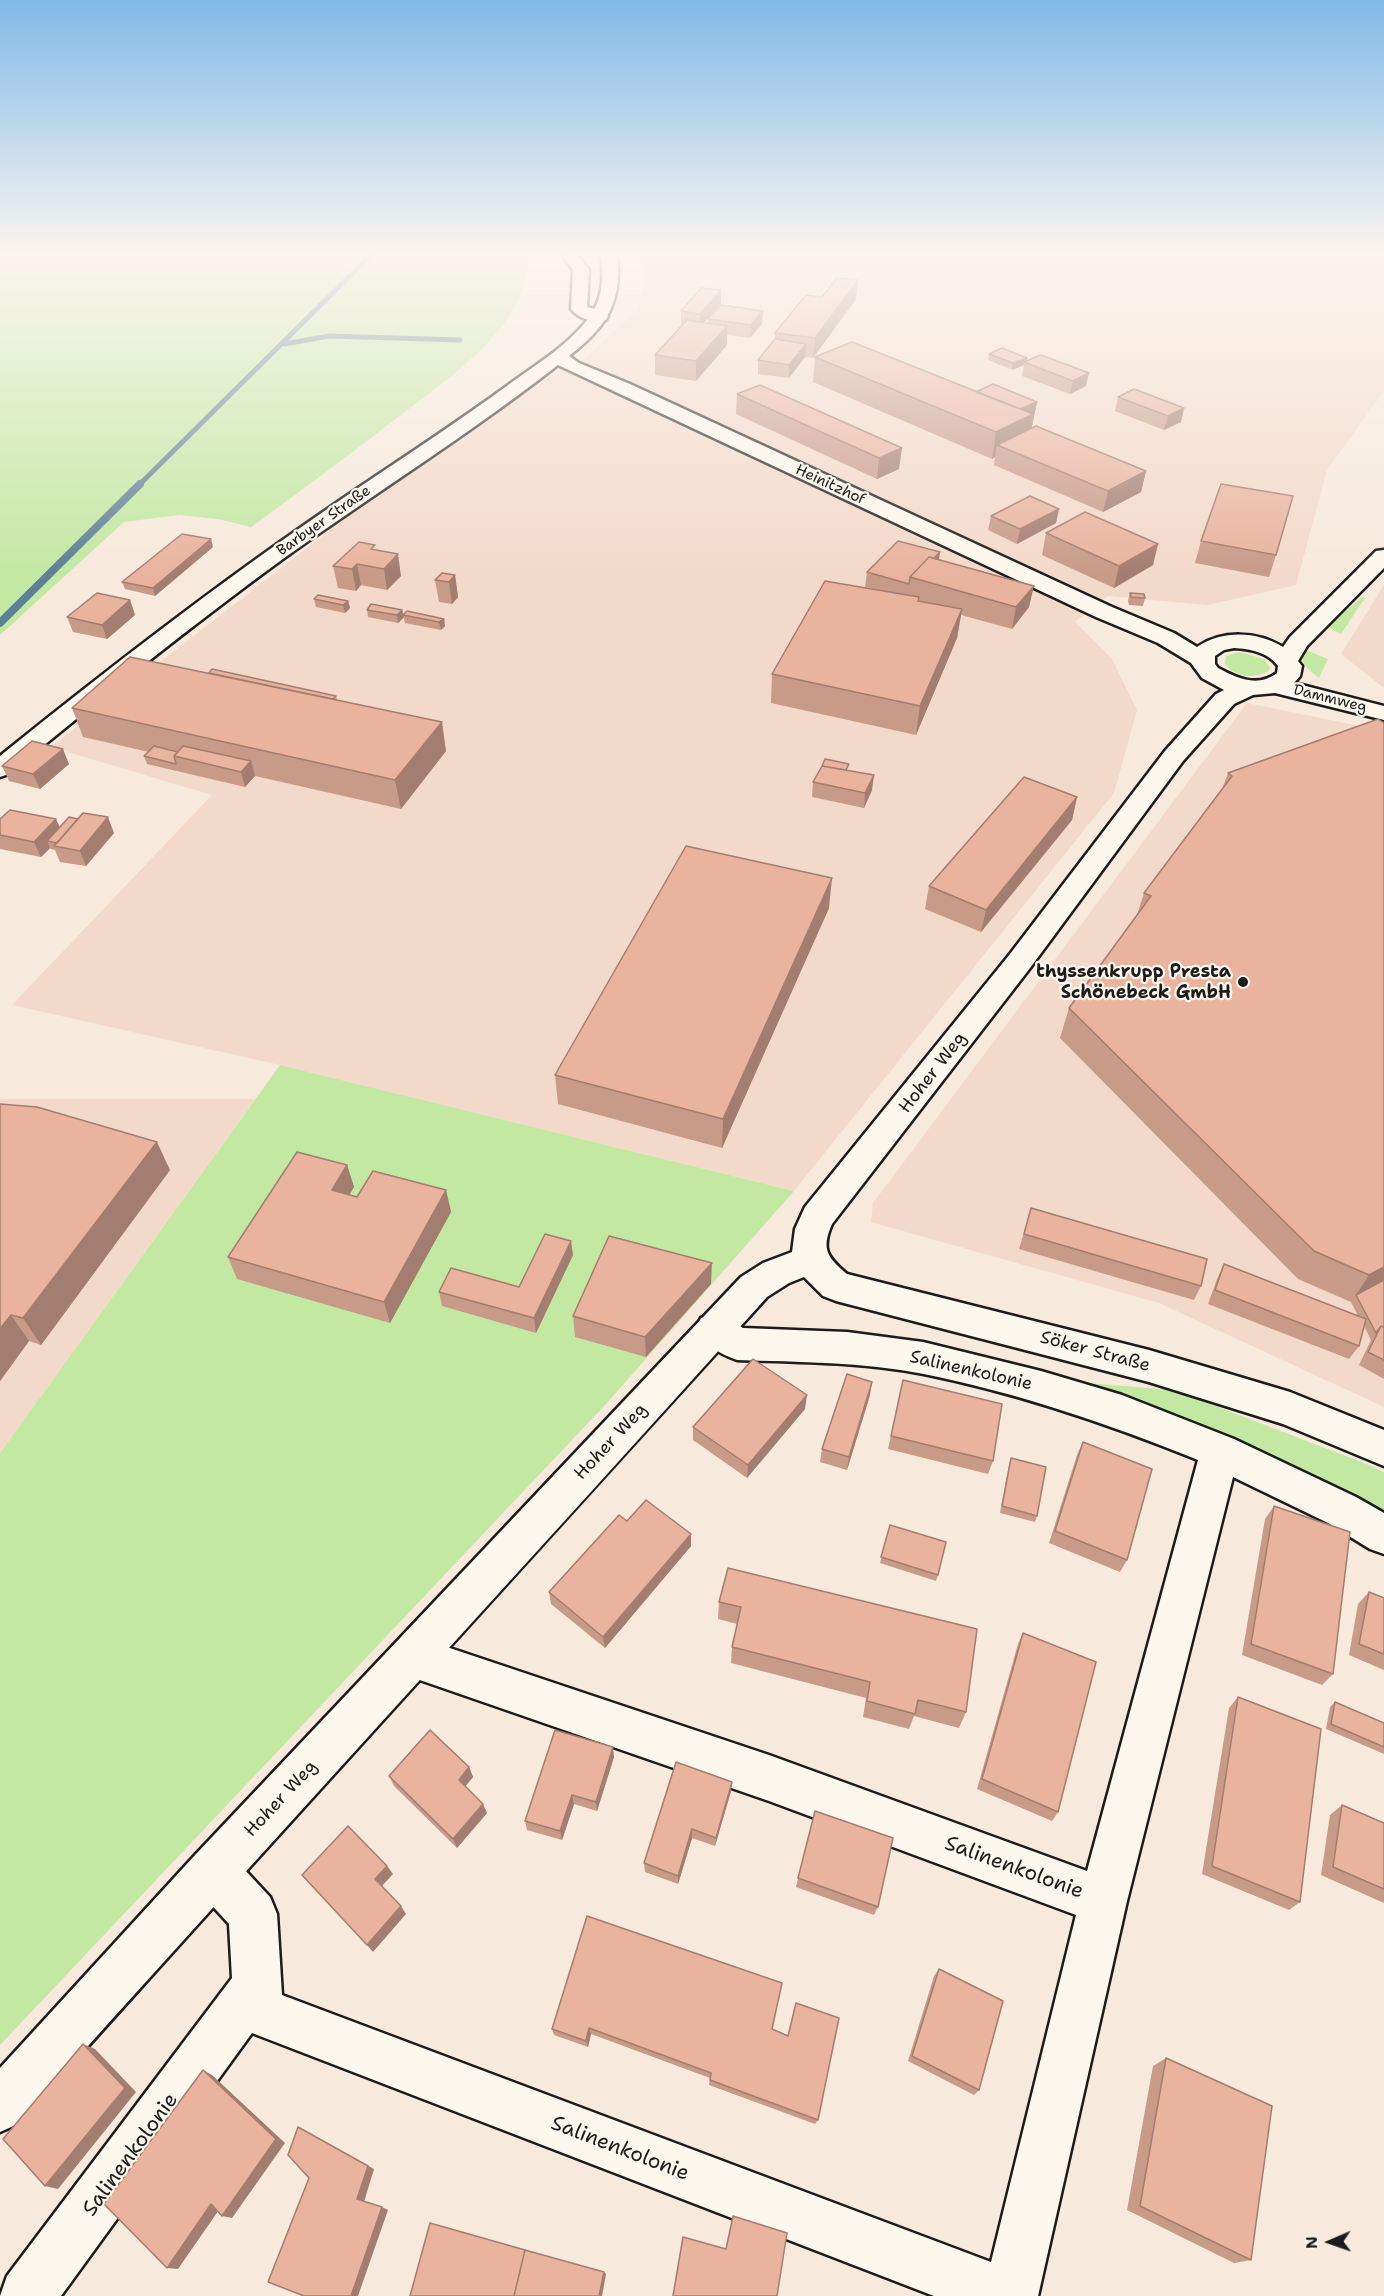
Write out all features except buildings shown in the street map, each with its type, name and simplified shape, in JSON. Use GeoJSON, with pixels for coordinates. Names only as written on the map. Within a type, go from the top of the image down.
{"type":"FeatureCollection","features":[{"type":"Feature","properties":{"kind":"street","name":"Barbyer Straße"},"geometry":{"type":"LineString","coordinates":[[0,769],[152,647],[269,559],[551,362]]}},
{"type":"Feature","properties":{"kind":"street","name":"Heinitzhof"},"geometry":{"type":"LineString","coordinates":[[566,362],[1104,612],[1166,638],[1205,666],[1220,680],[1248,688]]}},
{"type":"Feature","properties":{"kind":"street"},"geometry":{"type":"LineString","coordinates":[[1275,686],[1285,682],[1290,675],[1289,664],[1298,642],[1384,556]]}},
{"type":"Feature","properties":{"kind":"street"},"geometry":{"type":"LineString","coordinates":[[1251,642],[1276,634],[1336,604]]}},
{"type":"Feature","properties":{"kind":"street","name":"Heinitzhof"},"geometry":{"type":"LineString","coordinates":[[1104,612],[1181,634],[1222,642],[1251,642]]}},
{"type":"Feature","properties":{"kind":"street"},"geometry":{"type":"LineString","coordinates":[[1205,666],[1207,648],[1222,642]]}},
{"type":"Feature","properties":{"kind":"street","name":"Dammweg"},"geometry":{"type":"LineString","coordinates":[[1251,642],[1272,649],[1289,664],[1321,685],[1384,712]]}},
{"type":"Feature","properties":{"kind":"street","name":"Hoher Weg"},"geometry":{"type":"LineString","coordinates":[[1174,756],[1179,725],[1206,689],[1205,666]]}},
{"type":"Feature","properties":{"kind":"street","name":"Dammweg"},"geometry":{"type":"LineString","coordinates":[[1248,688],[1275,686],[1384,712]]}},
{"type":"Feature","properties":{"kind":"street","name":"Hoher Weg"},"geometry":{"type":"LineString","coordinates":[[0,2106],[213,1871],[414,1657],[754,1287],[776,1273],[811,1259],[808,1238],[817,1217],[1020,962],[1174,756],[1225,699],[1248,688]]}},
{"type":"Feature","properties":{"kind":"street","name":"Söker Straße"},"geometry":{"type":"LineString","coordinates":[[811,1259],[820,1273],[836,1286],[1149,1366],[1290,1409],[1384,1448]]}},
{"type":"Feature","properties":{"kind":"street","name":"Salinenkolonie"},"geometry":{"type":"LineString","coordinates":[[714,1329],[738,1344],[847,1348],[923,1358],[968,1367],[1122,1412],[1220,1451],[1342,1510],[1384,1535]]}},
{"type":"Feature","properties":{"kind":"street","name":"Salinenkolonie"},"geometry":{"type":"LineString","coordinates":[[213,1871],[253,1914],[258,2011],[1008,2296],[1104,1901],[1220,1451]]}},
{"type":"Feature","properties":{"kind":"street","name":"Salinenkolonie"},"geometry":{"type":"LineString","coordinates":[[414,1657],[769,1778],[1104,1901]]}},
{"type":"Feature","properties":{"kind":"street","name":"Salinenkolonie"},"geometry":{"type":"LineString","coordinates":[[27,2296],[257,1984]]}},
{"type":"Feature","properties":{"kind":"shaded area"},"geometry":{"type":"Polygon","coordinates":[[[578,362],[1384,362],[1384,391],[1327,470],[1296,585],[1208,605],[1108,596],[1075,622],[1112,659],[1137,710],[1114,793],[794,1191],[280,1065],[12,1005],[212,795],[51,747],[344,519],[538,382],[578,362]]]}},
{"type":"Feature","properties":{"kind":"shaded area"},"geometry":{"type":"Polygon","coordinates":[[[1384,585],[1384,688],[1341,654],[1384,585]]]}},
{"type":"Feature","properties":{"kind":"shaded area"},"geometry":{"type":"Polygon","coordinates":[[[1247,703],[1384,731],[1384,1407],[1159,1303],[871,1222],[873,1203],[1247,703]]]}},
{"type":"Feature","properties":{"kind":"shaded area"},"geometry":{"type":"Polygon","coordinates":[[[0,1099],[255,1099],[0,1453],[0,1099]]]}},
{"type":"Feature","properties":{"kind":"green space"},"geometry":{"type":"Polygon","coordinates":[[[0,362],[468,362],[251,527],[218,519],[179,515],[124,522],[0,635],[0,362]]]}},
{"type":"Feature","properties":{"kind":"green space"},"geometry":{"type":"Polygon","coordinates":[[[1362,597],[1365,598],[1341,634],[1327,627],[1362,597]]]}},
{"type":"Feature","properties":{"kind":"green space"},"geometry":{"type":"Polygon","coordinates":[[[1303,649],[1328,659],[1319,678],[1303,662],[1303,649]]]}},
{"type":"Feature","properties":{"kind":"green space"},"geometry":{"type":"Polygon","coordinates":[[[1240,652],[1264,659],[1270,668],[1267,672],[1256,676],[1244,676],[1234,672],[1225,664],[1226,656],[1240,652]]]}},
{"type":"Feature","properties":{"kind":"green space"},"geometry":{"type":"Polygon","coordinates":[[[280,1065],[794,1191],[606,1404],[0,2045],[0,1453],[280,1065]]]}},
{"type":"Feature","properties":{"kind":"green space"},"geometry":{"type":"Polygon","coordinates":[[[1086,1383],[1174,1390],[1369,1465],[1384,1472],[1384,1517],[1247,1448],[1086,1383]]]}},
{"type":"Feature","properties":{"kind":"waterway"},"geometry":{"type":"LineString","coordinates":[[138,486],[263,362]]}},
{"type":"Feature","properties":{"kind":"waterway"},"geometry":{"type":"LineString","coordinates":[[0,623],[140,484]]}},
{"type":"Feature","properties":{"kind":"place","name":"thyssenkrupp Presta Schönebeck GmbH"},"geometry":{"type":"Point","coordinates":[1243,982]}}]}
